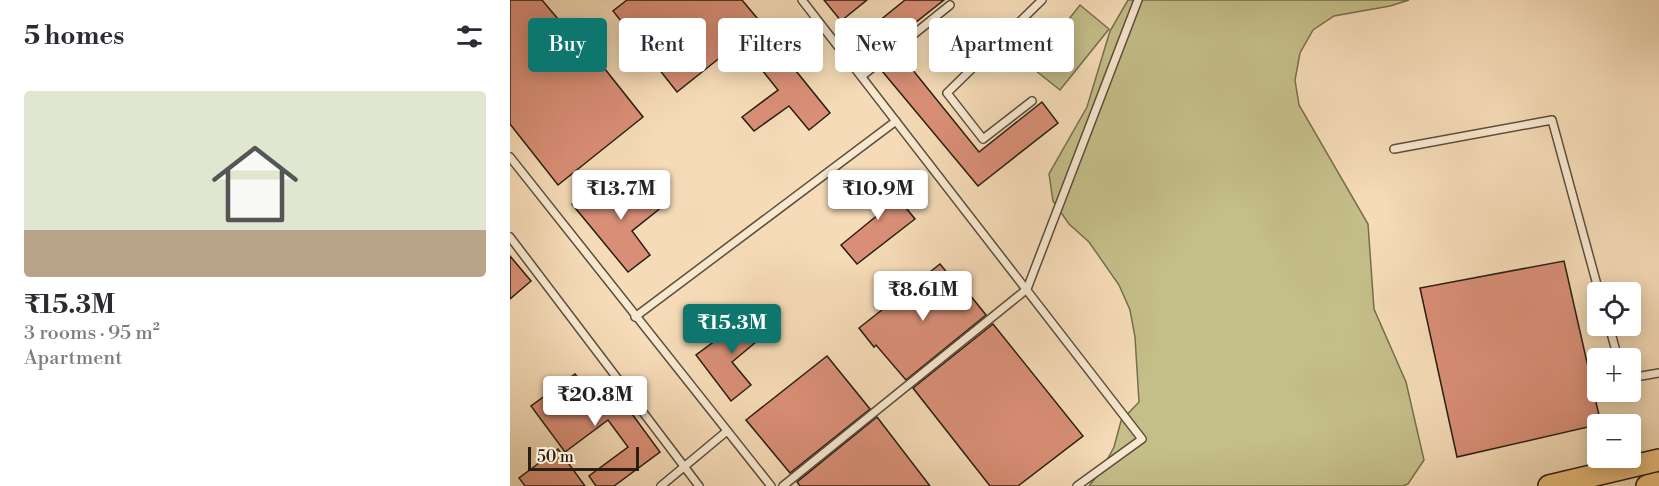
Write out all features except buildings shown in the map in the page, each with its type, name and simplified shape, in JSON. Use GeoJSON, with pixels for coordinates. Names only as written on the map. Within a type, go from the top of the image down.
{"type":"FeatureCollection","features":[{"type":"Feature","properties":{"kind":"main road"},"geometry":{"type":"LineString","coordinates":[[1549,486],[1659,460]]}},
{"type":"Feature","properties":{"kind":"main road"},"geometry":{"type":"LineString","coordinates":[[1647,486],[1659,483]]}},
{"type":"Feature","properties":{"kind":"lane"},"geometry":{"type":"LineString","coordinates":[[802,0],[1142,439],[1077,486]]}},
{"type":"Feature","properties":{"kind":"lane"},"geometry":{"type":"LineString","coordinates":[[1032,101],[983,139],[947,93],[1042,0]]}},
{"type":"Feature","properties":{"kind":"lane"},"geometry":{"type":"LineString","coordinates":[[783,486],[1027,289],[1138,0]]}},
{"type":"Feature","properties":{"kind":"lane"},"geometry":{"type":"LineString","coordinates":[[862,76],[950,5]]}},
{"type":"Feature","properties":{"kind":"lane"},"geometry":{"type":"LineString","coordinates":[[1394,149],[1552,120],[1596,282]]}},
{"type":"Feature","properties":{"kind":"lane"},"geometry":{"type":"LineString","coordinates":[[635,317],[896,121]]}},
{"type":"Feature","properties":{"kind":"lane"},"geometry":{"type":"LineString","coordinates":[[510,157],[771,486]]}},
{"type":"Feature","properties":{"kind":"lane"},"geometry":{"type":"LineString","coordinates":[[510,237],[699,486]]}},
{"type":"Feature","properties":{"kind":"lane"},"geometry":{"type":"LineString","coordinates":[[1641,376],[1659,373]]}},
{"type":"Feature","properties":{"kind":"lane"},"geometry":{"type":"LineString","coordinates":[[661,486],[727,431]]}},
{"type":"Feature","properties":{"kind":"shaded area"},"geometry":{"type":"Polygon","coordinates":[[[1128,0],[1409,0],[1390,6],[1334,16],[1313,30],[1300,53],[1295,80],[1299,105],[1368,224],[1374,309],[1406,382],[1424,460],[1408,484],[1403,486],[1089,486],[1101,471],[1114,447],[1121,421],[1139,402],[1135,337],[1130,310],[1119,285],[1089,242],[1069,224],[1053,201],[1049,174],[1087,107],[1110,31],[1128,0]]]}},
{"type":"Feature","properties":{"kind":"shaded area"},"geometry":{"type":"Polygon","coordinates":[[[1080,5],[1109,29],[1060,90],[1037,72],[1074,72],[1074,18],[1070,18],[1080,5]]]}}]}
